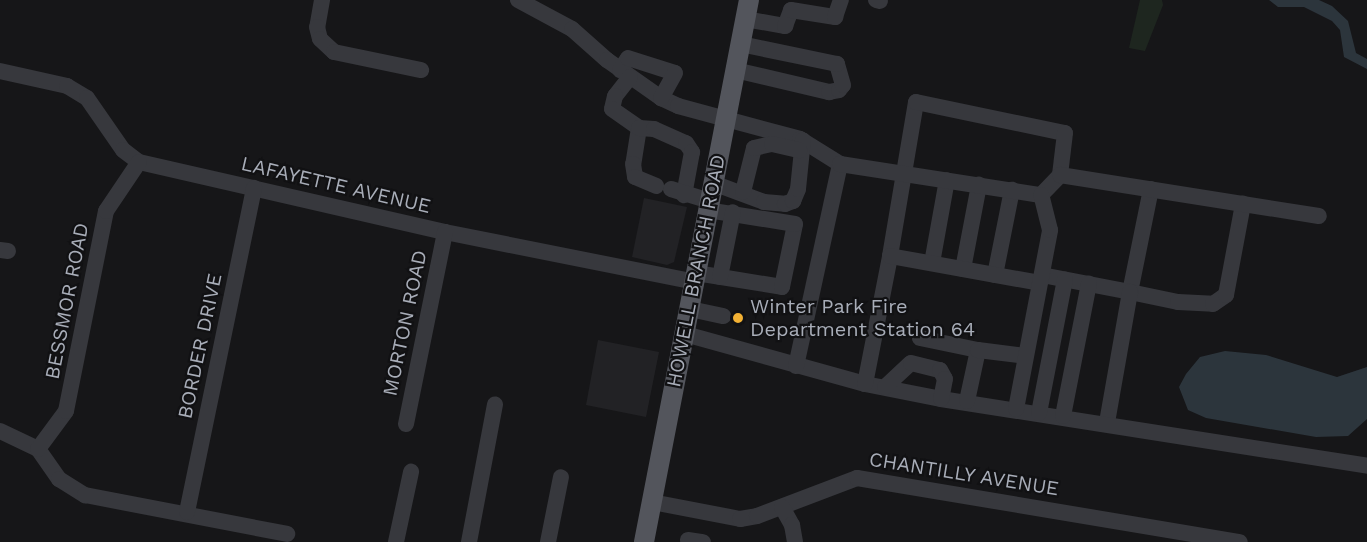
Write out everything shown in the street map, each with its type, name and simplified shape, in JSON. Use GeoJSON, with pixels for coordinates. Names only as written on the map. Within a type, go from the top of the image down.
{"type":"FeatureCollection","features":[{"type":"Feature","properties":{"kind":"main road","name":"HOWELL BRANCH ROAD"},"geometry":{"type":"LineString","coordinates":[[644,542],[747,9]]}},
{"type":"Feature","properties":{"kind":"street"},"geometry":{"type":"LineString","coordinates":[[322,0],[317,27],[320,39],[334,52],[421,70]]}},
{"type":"Feature","properties":{"kind":"street"},"geometry":{"type":"LineString","coordinates":[[518,0],[572,29],[625,73],[662,98],[725,119],[788,149],[840,164],[906,177],[947,180],[1041,195]]}},
{"type":"Feature","properties":{"kind":"street"},"geometry":{"type":"LineString","coordinates":[[747,9],[785,26],[791,10],[835,17],[841,0]]}},
{"type":"Feature","properties":{"kind":"street"},"geometry":{"type":"LineString","coordinates":[[735,70],[829,92],[839,90],[843,85],[837,64],[740,44]]}},
{"type":"Feature","properties":{"kind":"street"},"geometry":{"type":"LineString","coordinates":[[662,98],[675,73],[628,58],[612,109],[639,128],[654,129],[686,143],[692,152],[663,188]]}},
{"type":"Feature","properties":{"kind":"street"},"geometry":{"type":"LineString","coordinates":[[0,71],[67,86],[87,98],[123,150],[139,162]]}},
{"type":"Feature","properties":{"kind":"street"},"geometry":{"type":"LineString","coordinates":[[865,384],[906,177],[906,148],[915,102],[1065,133],[1060,175],[1041,195]]}},
{"type":"Feature","properties":{"kind":"street"},"geometry":{"type":"LineString","coordinates":[[639,128],[633,164],[635,177],[663,188],[710,198],[733,212],[720,277]]}},
{"type":"Feature","properties":{"kind":"street"},"geometry":{"type":"LineString","coordinates":[[743,192],[754,148],[788,149]]}},
{"type":"Feature","properties":{"kind":"street"},"geometry":{"type":"LineString","coordinates":[[710,198],[743,192],[760,201],[778,206],[793,201],[802,167],[788,149]]}},
{"type":"Feature","properties":{"kind":"street","name":"LAFAYETTE AVENUE"},"geometry":{"type":"LineString","coordinates":[[139,162],[446,232],[696,278],[720,277],[782,287],[795,224],[733,212]]}},
{"type":"Feature","properties":{"kind":"street","name":"BESSMOR ROAD"},"geometry":{"type":"LineString","coordinates":[[38,449],[66,411],[106,211],[139,162]]}},
{"type":"Feature","properties":{"kind":"street"},"geometry":{"type":"LineString","coordinates":[[796,366],[840,164]]}},
{"type":"Feature","properties":{"kind":"street"},"geometry":{"type":"LineString","coordinates":[[1060,175],[1319,216]]}},
{"type":"Feature","properties":{"kind":"street"},"geometry":{"type":"LineString","coordinates":[[932,263],[947,180]]}},
{"type":"Feature","properties":{"kind":"street"},"geometry":{"type":"LineString","coordinates":[[963,269],[979,185]]}},
{"type":"Feature","properties":{"kind":"street","name":"BORDER DRIVE"},"geometry":{"type":"LineString","coordinates":[[187,512],[254,188]]}},
{"type":"Feature","properties":{"kind":"street"},"geometry":{"type":"LineString","coordinates":[[1107,422],[1151,189]]}},
{"type":"Feature","properties":{"kind":"street"},"geometry":{"type":"LineString","coordinates":[[995,274],[1012,190]]}},
{"type":"Feature","properties":{"kind":"street"},"geometry":{"type":"LineString","coordinates":[[1016,409],[1050,230],[1041,195]]}},
{"type":"Feature","properties":{"kind":"street"},"geometry":{"type":"LineString","coordinates":[[890,256],[995,274],[1065,279],[1206,305],[1221,301],[1229,284],[1243,204]]}},
{"type":"Feature","properties":{"kind":"street","name":"MORTON ROAD"},"geometry":{"type":"LineString","coordinates":[[406,424],[446,232]]}},
{"type":"Feature","properties":{"kind":"street"},"geometry":{"type":"LineString","coordinates":[[1040,413],[1065,279]]}},
{"type":"Feature","properties":{"kind":"street"},"geometry":{"type":"LineString","coordinates":[[1063,416],[1089,284]]}},
{"type":"Feature","properties":{"kind":"street"},"geometry":{"type":"LineString","coordinates":[[690,309],[723,316]]}},
{"type":"Feature","properties":{"kind":"street"},"geometry":{"type":"LineString","coordinates":[[685,334],[865,384],[941,399],[1107,422],[1367,466]]}},
{"type":"Feature","properties":{"kind":"street"},"geometry":{"type":"LineString","coordinates":[[920,338],[978,350],[1026,356]]}},
{"type":"Feature","properties":{"kind":"street"},"geometry":{"type":"LineString","coordinates":[[967,401],[978,350]]}},
{"type":"Feature","properties":{"kind":"street"},"geometry":{"type":"LineString","coordinates":[[885,387],[911,363],[940,370],[945,379],[941,399]]}},
{"type":"Feature","properties":{"kind":"street"},"geometry":{"type":"LineString","coordinates":[[468,542],[495,404]]}},
{"type":"Feature","properties":{"kind":"street"},"geometry":{"type":"LineString","coordinates":[[0,431],[38,449],[59,479],[85,495],[187,512],[287,534]]}},
{"type":"Feature","properties":{"kind":"street"},"geometry":{"type":"LineString","coordinates":[[396,542],[411,472]]}},
{"type":"Feature","properties":{"kind":"street"},"geometry":{"type":"LineString","coordinates":[[548,542],[561,477]]}},
{"type":"Feature","properties":{"kind":"street","name":"CHANTILLY AVENUE"},"geometry":{"type":"LineString","coordinates":[[652,502],[740,519],[782,507],[832,485],[868,478],[1240,542]]}},
{"type":"Feature","properties":{"kind":"street"},"geometry":{"type":"LineString","coordinates":[[782,507],[792,525],[795,542]]}},
{"type":"Feature","properties":{"kind":"shaded area"},"geometry":{"type":"Polygon","coordinates":[[[1140,0],[1162,0],[1163,5],[1145,51],[1129,48],[1140,0]]]}},
{"type":"Feature","properties":{"kind":"shaded area"},"geometry":{"type":"Polygon","coordinates":[[[1269,0],[1319,0],[1332,6],[1348,21],[1356,53],[1367,59],[1367,69],[1344,57],[1340,30],[1332,21],[1304,7],[1278,7],[1269,0]]]}},
{"type":"Feature","properties":{"kind":"shaded area"},"geometry":{"type":"Polygon","coordinates":[[[644,198],[687,207],[674,262],[667,265],[632,257],[644,198]]]}},
{"type":"Feature","properties":{"kind":"shaded area"},"geometry":{"type":"Polygon","coordinates":[[[598,340],[659,352],[646,417],[586,405],[598,340]]]}},
{"type":"Feature","properties":{"kind":"shaded area"},"geometry":{"type":"Polygon","coordinates":[[[1225,351],[1266,355],[1337,377],[1367,367],[1367,419],[1348,436],[1316,437],[1206,418],[1188,410],[1179,387],[1186,374],[1200,357],[1225,351]]]}},
{"type":"Feature","properties":{"kind":"place","name":"Winter Park Fire Department Station 64"},"geometry":{"type":"Point","coordinates":[738,318]}}]}
